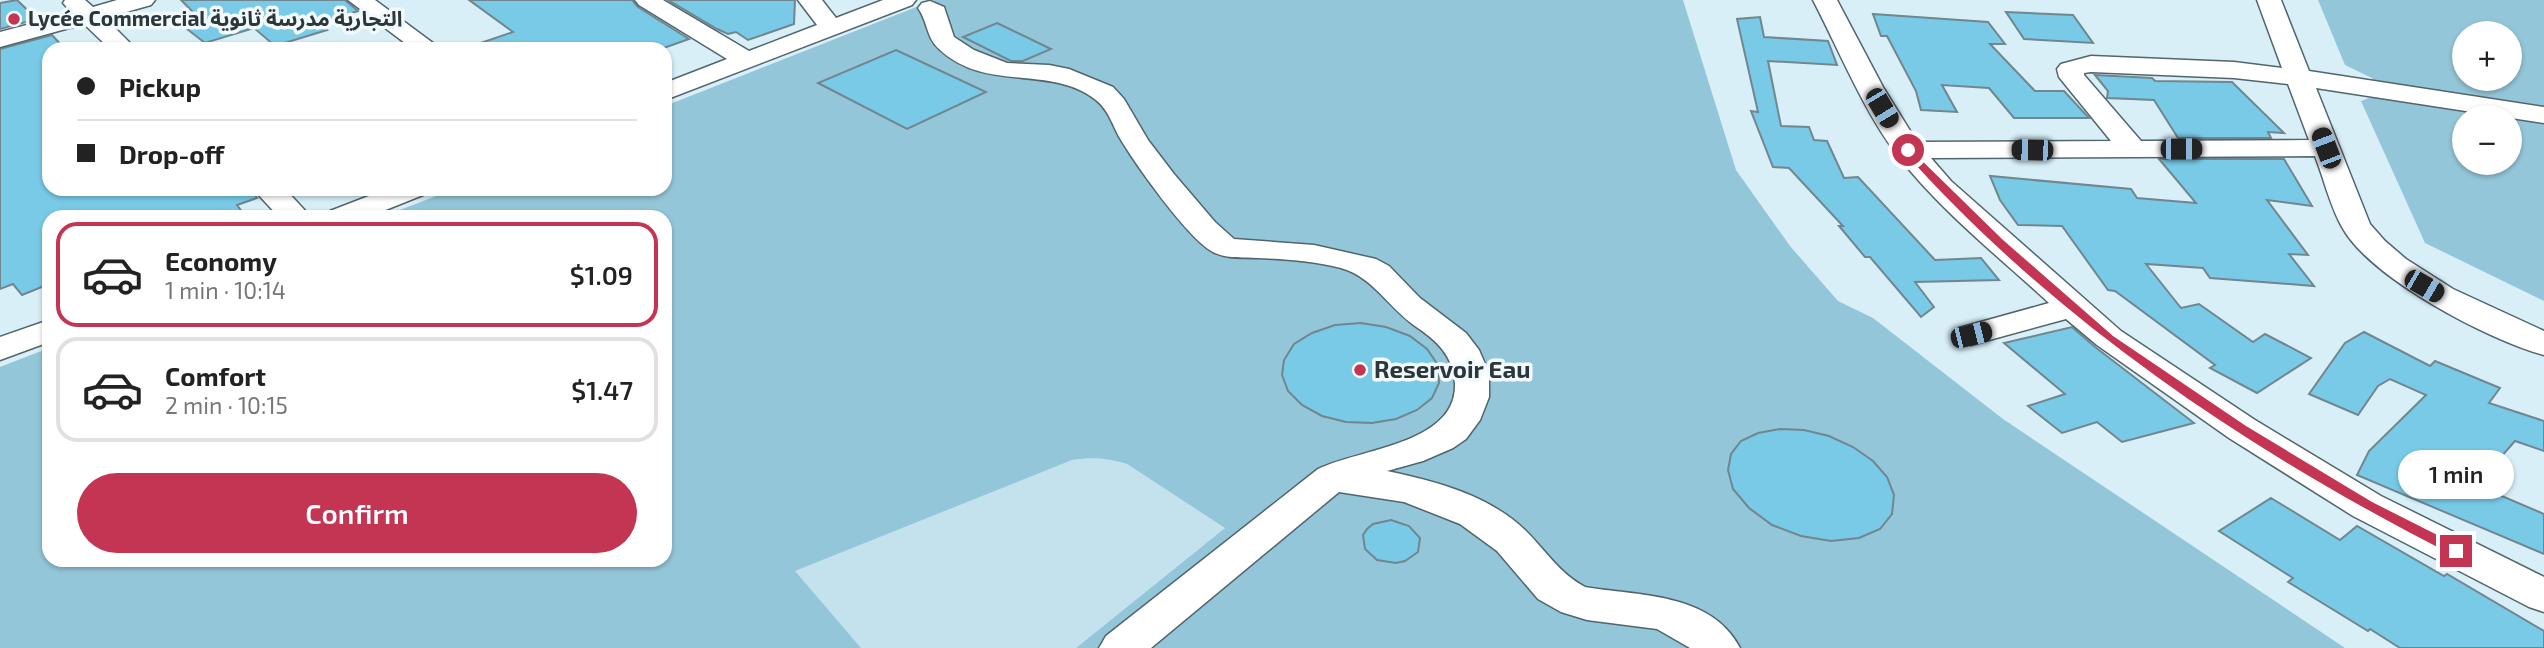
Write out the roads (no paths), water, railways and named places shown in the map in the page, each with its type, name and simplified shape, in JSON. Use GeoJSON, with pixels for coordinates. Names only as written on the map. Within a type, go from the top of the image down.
{"type":"FeatureCollection","features":[{"type":"Feature","properties":{"kind":"street"},"geometry":{"type":"LineString","coordinates":[[0,40],[80,8],[143,0]]}},
{"type":"Feature","properties":{"kind":"street"},"geometry":{"type":"LineString","coordinates":[[360,0],[419,42]]}},
{"type":"Feature","properties":{"kind":"street"},"geometry":{"type":"LineString","coordinates":[[647,0],[748,61]]}},
{"type":"Feature","properties":{"kind":"street"},"geometry":{"type":"LineString","coordinates":[[810,0],[832,28]]}},
{"type":"Feature","properties":{"kind":"street"},"geometry":{"type":"LineString","coordinates":[[1825,0],[1870,87],[1908,150],[1951,196],[2109,338],[2253,436],[2367,506],[2544,596]]}},
{"type":"Feature","properties":{"kind":"street"},"geometry":{"type":"LineString","coordinates":[[2269,0],[2356,226],[2373,249],[2389,264],[2440,295],[2544,344]]}},
{"type":"Feature","properties":{"kind":"street"},"geometry":{"type":"LineString","coordinates":[[672,89],[832,28],[917,4],[936,12],[939,31],[946,44],[991,66],[1013,72],[1057,74],[1112,97],[1136,141],[1206,231],[1225,247],[1323,256],[1367,267],[1393,286],[1401,299],[1416,312],[1453,339],[1465,354],[1474,384],[1472,400],[1465,418],[1451,432],[1429,444],[1395,456],[1352,466],[1331,478],[1121,648]]}},
{"type":"Feature","properties":{"kind":"street"},"geometry":{"type":"LineString","coordinates":[[80,8],[116,42]]}},
{"type":"Feature","properties":{"kind":"street"},"geometry":{"type":"LineString","coordinates":[[2134,150],[2073,77],[2070,69],[2091,64],[2234,70],[2298,77],[2544,115]]}},
{"type":"Feature","properties":{"kind":"street"},"geometry":{"type":"LineString","coordinates":[[1908,150],[2326,148]]}},
{"type":"Feature","properties":{"kind":"street"},"geometry":{"type":"LineString","coordinates":[[275,196],[289,210]]}},
{"type":"Feature","properties":{"kind":"street"},"geometry":{"type":"LineString","coordinates":[[359,210],[395,196]]}},
{"type":"Feature","properties":{"kind":"street"},"geometry":{"type":"LineString","coordinates":[[1971,335],[2072,307]]}},
{"type":"Feature","properties":{"kind":"street"},"geometry":{"type":"LineString","coordinates":[[0,349],[42,333]]}},
{"type":"Feature","properties":{"kind":"street"},"geometry":{"type":"LineString","coordinates":[[1331,478],[1403,488],[1461,509],[1488,522],[1510,541],[1536,574],[1554,590],[1575,601],[1658,610],[1700,630],[1718,648]]}},
{"type":"Feature","properties":{"kind":"place","name":"Lycée Commercial التجارية مدرسة ثانوية"},"geometry":{"type":"Point","coordinates":[14,19]}},
{"type":"Feature","properties":{"kind":"place","name":"Reservoir Eau"},"geometry":{"type":"Point","coordinates":[1360,370]}}]}
